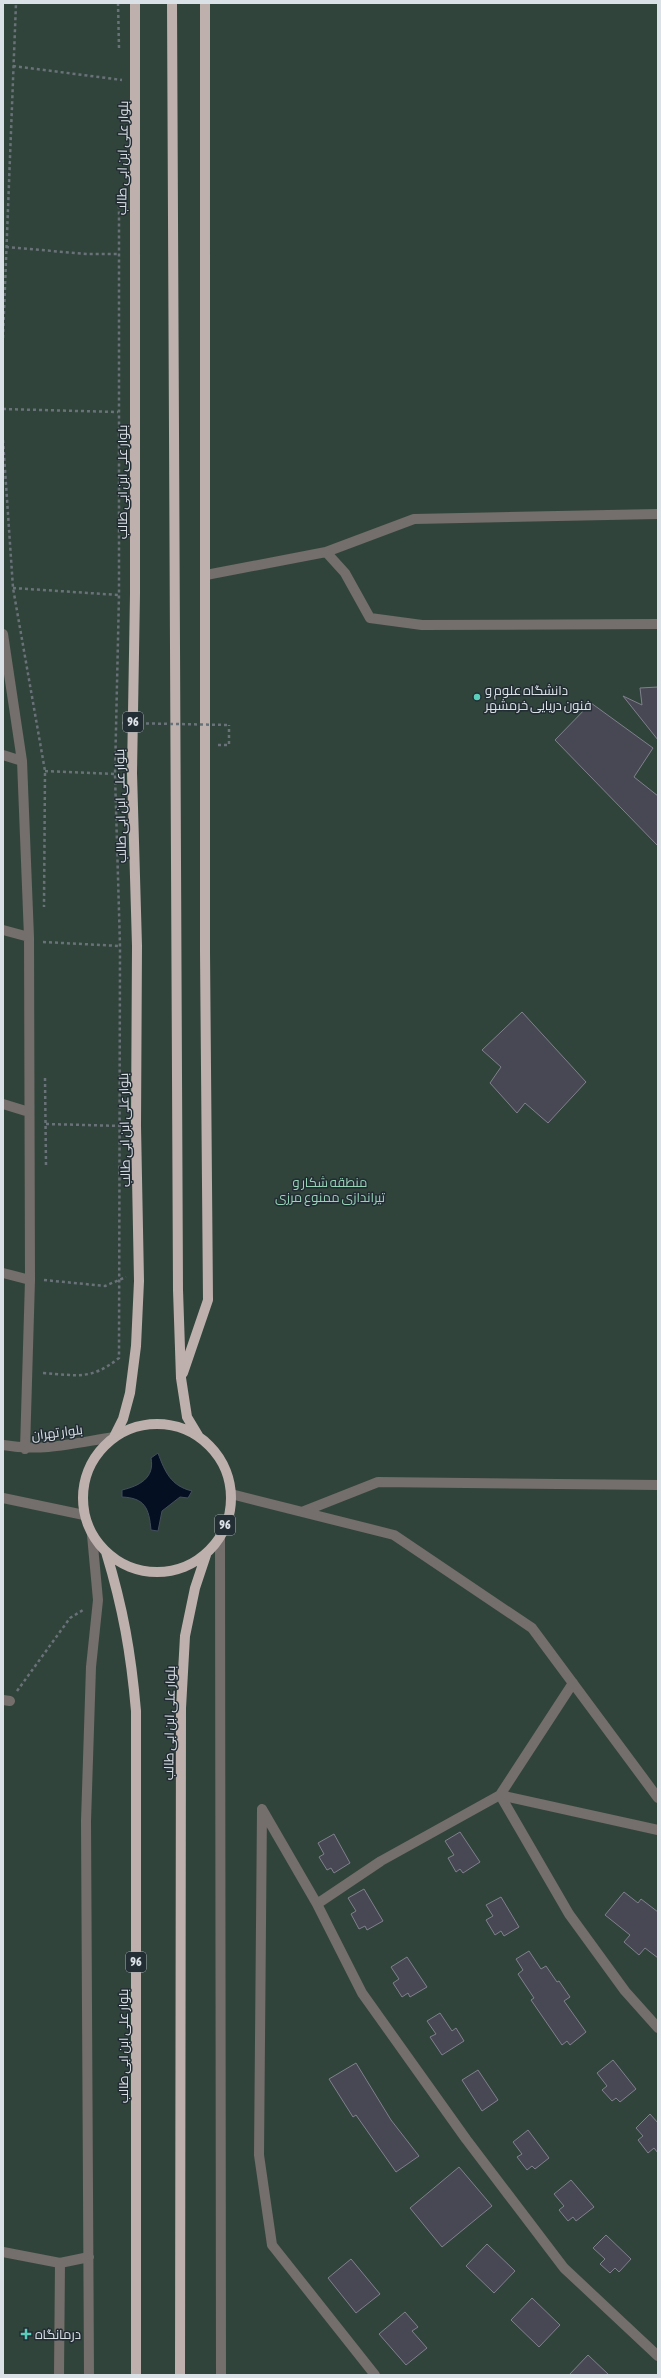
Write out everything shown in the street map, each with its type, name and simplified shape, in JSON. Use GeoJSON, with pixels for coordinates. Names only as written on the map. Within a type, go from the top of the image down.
{"type":"FeatureCollection","features":[{"type":"Feature","properties":{"kind":"main road","name":"بلوار علی ابن ابی طالب"},"geometry":{"type":"LineString","coordinates":[[114,1437],[123,1419],[130,1393],[136,1346],[139,1271],[136,1126],[137,946],[132,773],[136,594],[134,413],[135,3]]}},
{"type":"Feature","properties":{"kind":"main road","name":"96"},"geometry":{"type":"LineString","coordinates":[[172,3],[178,1282],[181,1378],[187,1417],[199,1437],[215,1452],[226,1472],[231,1494],[229,1516],[220,1537],[206,1555],[187,1566],[166,1572],[152,1572],[123,1565],[106,1552],[92,1535],[84,1514],[82,1493],[87,1471],[98,1452],[114,1437],[134,1427],[156,1424],[178,1427],[199,1437]]}},
{"type":"Feature","properties":{"kind":"main road"},"geometry":{"type":"LineString","coordinates":[[181,1378],[208,1300],[205,936],[205,3]]}},
{"type":"Feature","properties":{"kind":"main road","name":"بلوار علی ابن ابی طالب"},"geometry":{"type":"LineString","coordinates":[[106,1552],[118,1593],[130,1649],[136,1711],[136,2375]]}},
{"type":"Feature","properties":{"kind":"main road","name":"بلوار علی ابن ابی طالب"},"geometry":{"type":"LineString","coordinates":[[180,2375],[181,1708],[185,1636],[195,1588],[206,1555]]}},
{"type":"Feature","properties":{"kind":"street"},"geometry":{"type":"LineString","coordinates":[[206,575],[326,552],[414,519],[658,514]]}},
{"type":"Feature","properties":{"kind":"street"},"geometry":{"type":"LineString","coordinates":[[326,552],[345,573],[370,618],[422,625],[658,624]]}},
{"type":"Feature","properties":{"kind":"street"},"geometry":{"type":"LineString","coordinates":[[3,634],[22,760],[29,937],[30,1280],[25,1449]]}},
{"type":"Feature","properties":{"kind":"street"},"geometry":{"type":"LineString","coordinates":[[3,755],[22,760]]}},
{"type":"Feature","properties":{"kind":"street"},"geometry":{"type":"LineString","coordinates":[[3,930],[29,937]]}},
{"type":"Feature","properties":{"kind":"street"},"geometry":{"type":"LineString","coordinates":[[3,1104],[29,1112]]}},
{"type":"Feature","properties":{"kind":"street"},"geometry":{"type":"LineString","coordinates":[[3,1273],[30,1280]]}},
{"type":"Feature","properties":{"kind":"street","name":"بلوار تهران"},"geometry":{"type":"LineString","coordinates":[[3,1445],[25,1449],[40,1449],[114,1437]]}},
{"type":"Feature","properties":{"kind":"street"},"geometry":{"type":"LineString","coordinates":[[302,1512],[378,1482],[657,1485]]}},
{"type":"Feature","properties":{"kind":"street"},"geometry":{"type":"LineString","coordinates":[[231,1494],[394,1535],[532,1628],[658,1798]]}},
{"type":"Feature","properties":{"kind":"street"},"geometry":{"type":"LineString","coordinates":[[3,1498],[84,1514]]}},
{"type":"Feature","properties":{"kind":"street"},"geometry":{"type":"LineString","coordinates":[[89,2375],[86,1821],[91,1667],[98,1600],[92,1535]]}},
{"type":"Feature","properties":{"kind":"street"},"geometry":{"type":"LineString","coordinates":[[220,1537],[222,2375]]}},
{"type":"Feature","properties":{"kind":"street"},"geometry":{"type":"LineString","coordinates":[[317,1904],[381,1861],[500,1795],[573,1683]]}},
{"type":"Feature","properties":{"kind":"street"},"geometry":{"type":"LineString","coordinates":[[500,1795],[658,1830]]}},
{"type":"Feature","properties":{"kind":"street"},"geometry":{"type":"LineString","coordinates":[[500,1795],[569,1914],[625,1991],[658,2028]]}},
{"type":"Feature","properties":{"kind":"street"},"geometry":{"type":"LineString","coordinates":[[375,2375],[272,2246],[259,2155],[262,1809],[317,1904],[362,1993],[466,2139],[564,2268],[658,2356]]}},
{"type":"Feature","properties":{"kind":"street"},"geometry":{"type":"LineString","coordinates":[[3,2252],[60,2263],[89,2257]]}},
{"type":"Feature","properties":{"kind":"street"},"geometry":{"type":"LineString","coordinates":[[60,2263],[60,2375]]}},
{"type":"Feature","properties":{"kind":"path"},"geometry":{"type":"LineString","coordinates":[[3,338],[16,3]]}},
{"type":"Feature","properties":{"kind":"path"},"geometry":{"type":"LineString","coordinates":[[118,3],[119,49]]}},
{"type":"Feature","properties":{"kind":"path"},"geometry":{"type":"LineString","coordinates":[[14,66],[135,81]]}},
{"type":"Feature","properties":{"kind":"path"},"geometry":{"type":"LineString","coordinates":[[120,72],[120,88]]}},
{"type":"Feature","properties":{"kind":"path"},"geometry":{"type":"LineString","coordinates":[[43,1373],[87,1376],[104,1370],[119,1358],[120,1279],[118,1126],[120,946],[115,774],[119,595],[119,199]]}},
{"type":"Feature","properties":{"kind":"path"},"geometry":{"type":"LineString","coordinates":[[6,247],[87,254],[134,254]]}},
{"type":"Feature","properties":{"kind":"path"},"geometry":{"type":"LineString","coordinates":[[3,409],[134,413]]}},
{"type":"Feature","properties":{"kind":"path"},"geometry":{"type":"LineString","coordinates":[[13,588],[119,595],[136,594]]}},
{"type":"Feature","properties":{"kind":"path"},"geometry":{"type":"LineString","coordinates":[[122,723],[229,725],[229,745]]}},
{"type":"Feature","properties":{"kind":"path"},"geometry":{"type":"LineString","coordinates":[[45,772],[132,773]]}},
{"type":"Feature","properties":{"kind":"path"},"geometry":{"type":"LineString","coordinates":[[43,942],[137,946]]}},
{"type":"Feature","properties":{"kind":"path"},"geometry":{"type":"LineString","coordinates":[[46,1124],[136,1126]]}},
{"type":"Feature","properties":{"kind":"path"},"geometry":{"type":"LineString","coordinates":[[44,1280],[105,1286],[139,1271]]}},
{"type":"Feature","properties":{"kind":"path"},"geometry":{"type":"LineString","coordinates":[[6,1700],[70,1618],[98,1600]]}},
{"type":"Feature","properties":{"kind":"green space","name":"منطقه شکار و تیراندازی ممنوع مرزی"},"geometry":{"type":"Polygon","coordinates":[[[3,3],[658,3],[658,2375],[3,2375],[3,3]]]}},
{"type":"Feature","properties":{"kind":"water"},"geometry":{"type":"Polygon","coordinates":[[[158,1453],[166,1472],[174,1482],[185,1489],[192,1491],[188,1498],[180,1497],[162,1511],[158,1531],[151,1530],[147,1510],[141,1502],[136,1499],[122,1497],[122,1490],[140,1483],[148,1476],[152,1465],[151,1458],[158,1453]]]}},
{"type":"Feature","properties":{"kind":"building"},"geometry":{"type":"Polygon","coordinates":[[[658,687],[658,740],[623,696],[642,705],[640,688],[658,687]]]}},
{"type":"Feature","properties":{"kind":"building"},"geometry":{"type":"Polygon","coordinates":[[[591,703],[653,748],[634,777],[658,796],[658,846],[555,740],[591,703]]]}},
{"type":"Feature","properties":{"kind":"building"},"geometry":{"type":"Polygon","coordinates":[[[522,1012],[586,1082],[548,1123],[525,1103],[517,1113],[490,1083],[501,1067],[482,1050],[522,1012]]]}},
{"type":"Feature","properties":{"kind":"building"},"geometry":{"type":"Polygon","coordinates":[[[460,1832],[480,1862],[463,1873],[460,1869],[456,1872],[448,1858],[454,1855],[445,1841],[460,1832]]]}},
{"type":"Feature","properties":{"kind":"building"},"geometry":{"type":"Polygon","coordinates":[[[334,1834],[350,1863],[334,1873],[331,1868],[327,1870],[319,1857],[324,1854],[318,1843],[334,1834]]]}},
{"type":"Feature","properties":{"kind":"building"},"geometry":{"type":"Polygon","coordinates":[[[364,1889],[383,1921],[367,1930],[365,1926],[359,1929],[351,1914],[356,1911],[348,1898],[364,1889]]]}},
{"type":"Feature","properties":{"kind":"building"},"geometry":{"type":"Polygon","coordinates":[[[624,1892],[638,1903],[641,1899],[658,1912],[658,1958],[645,1948],[639,1955],[624,1942],[630,1935],[605,1915],[624,1892]]]}},
{"type":"Feature","properties":{"kind":"building"},"geometry":{"type":"Polygon","coordinates":[[[501,1897],[519,1927],[504,1936],[501,1931],[495,1935],[486,1920],[493,1916],[486,1905],[501,1897]]]}},
{"type":"Feature","properties":{"kind":"building"},"geometry":{"type":"Polygon","coordinates":[[[529,1951],[541,1969],[546,1966],[557,1982],[559,1981],[570,1997],[564,2001],[586,2032],[570,2045],[567,2041],[562,2045],[531,2000],[534,1998],[518,1974],[523,1970],[516,1959],[529,1951]]]}},
{"type":"Feature","properties":{"kind":"building"},"geometry":{"type":"Polygon","coordinates":[[[407,1957],[427,1987],[410,1997],[408,1993],[402,1997],[393,1983],[399,1979],[391,1967],[407,1957]]]}},
{"type":"Feature","properties":{"kind":"building"},"geometry":{"type":"Polygon","coordinates":[[[440,2013],[452,2031],[456,2028],[464,2041],[442,2055],[430,2037],[436,2034],[427,2021],[440,2013]]]}},
{"type":"Feature","properties":{"kind":"building"},"geometry":{"type":"Polygon","coordinates":[[[613,2060],[636,2089],[620,2102],[616,2098],[612,2101],[602,2090],[607,2086],[597,2073],[613,2060]]]}},
{"type":"Feature","properties":{"kind":"building"},"geometry":{"type":"Polygon","coordinates":[[[356,2063],[391,2120],[419,2156],[396,2172],[356,2115],[353,2117],[329,2079],[356,2063]]]}},
{"type":"Feature","properties":{"kind":"building"},"geometry":{"type":"Polygon","coordinates":[[[478,2070],[498,2100],[482,2111],[462,2080],[478,2070]]]}},
{"type":"Feature","properties":{"kind":"building"},"geometry":{"type":"Polygon","coordinates":[[[650,2114],[658,2123],[658,2153],[654,2148],[648,2153],[638,2140],[643,2136],[636,2128],[650,2114]]]}},
{"type":"Feature","properties":{"kind":"building"},"geometry":{"type":"Polygon","coordinates":[[[528,2130],[549,2158],[535,2169],[532,2166],[527,2170],[517,2157],[522,2154],[513,2142],[528,2130]]]}},
{"type":"Feature","properties":{"kind":"building"},"geometry":{"type":"Polygon","coordinates":[[[459,2167],[492,2206],[442,2247],[410,2208],[459,2167]]]}},
{"type":"Feature","properties":{"kind":"building"},"geometry":{"type":"Polygon","coordinates":[[[571,2180],[594,2207],[576,2221],[573,2217],[568,2221],[559,2210],[564,2206],[554,2194],[571,2180]]]}},
{"type":"Feature","properties":{"kind":"building"},"geometry":{"type":"Polygon","coordinates":[[[606,2235],[631,2259],[619,2272],[615,2268],[610,2273],[600,2264],[605,2259],[593,2248],[606,2235]]]}},
{"type":"Feature","properties":{"kind":"building"},"geometry":{"type":"Polygon","coordinates":[[[487,2244],[515,2271],[494,2293],[466,2266],[487,2244]]]}},
{"type":"Feature","properties":{"kind":"building"},"geometry":{"type":"Polygon","coordinates":[[[351,2259],[380,2294],[356,2313],[328,2278],[351,2259]]]}},
{"type":"Feature","properties":{"kind":"building"},"geometry":{"type":"Polygon","coordinates":[[[532,2298],[560,2325],[539,2347],[511,2320],[532,2298]]]}},
{"type":"Feature","properties":{"kind":"building"},"geometry":{"type":"Polygon","coordinates":[[[405,2312],[418,2327],[412,2331],[427,2348],[406,2365],[379,2334],[405,2312]]]}},
{"type":"Feature","properties":{"kind":"building"},"geometry":{"type":"Polygon","coordinates":[[[588,2355],[609,2375],[569,2375],[588,2355]]]}},
{"type":"Feature","properties":{"kind":"place","name":"دانشگاه علوم و فنون دریایی خرمشهر"},"geometry":{"type":"Point","coordinates":[477,697]}},
{"type":"Feature","properties":{"kind":"place","name":"درمانگاه"},"geometry":{"type":"Point","coordinates":[26,2334]}}]}
